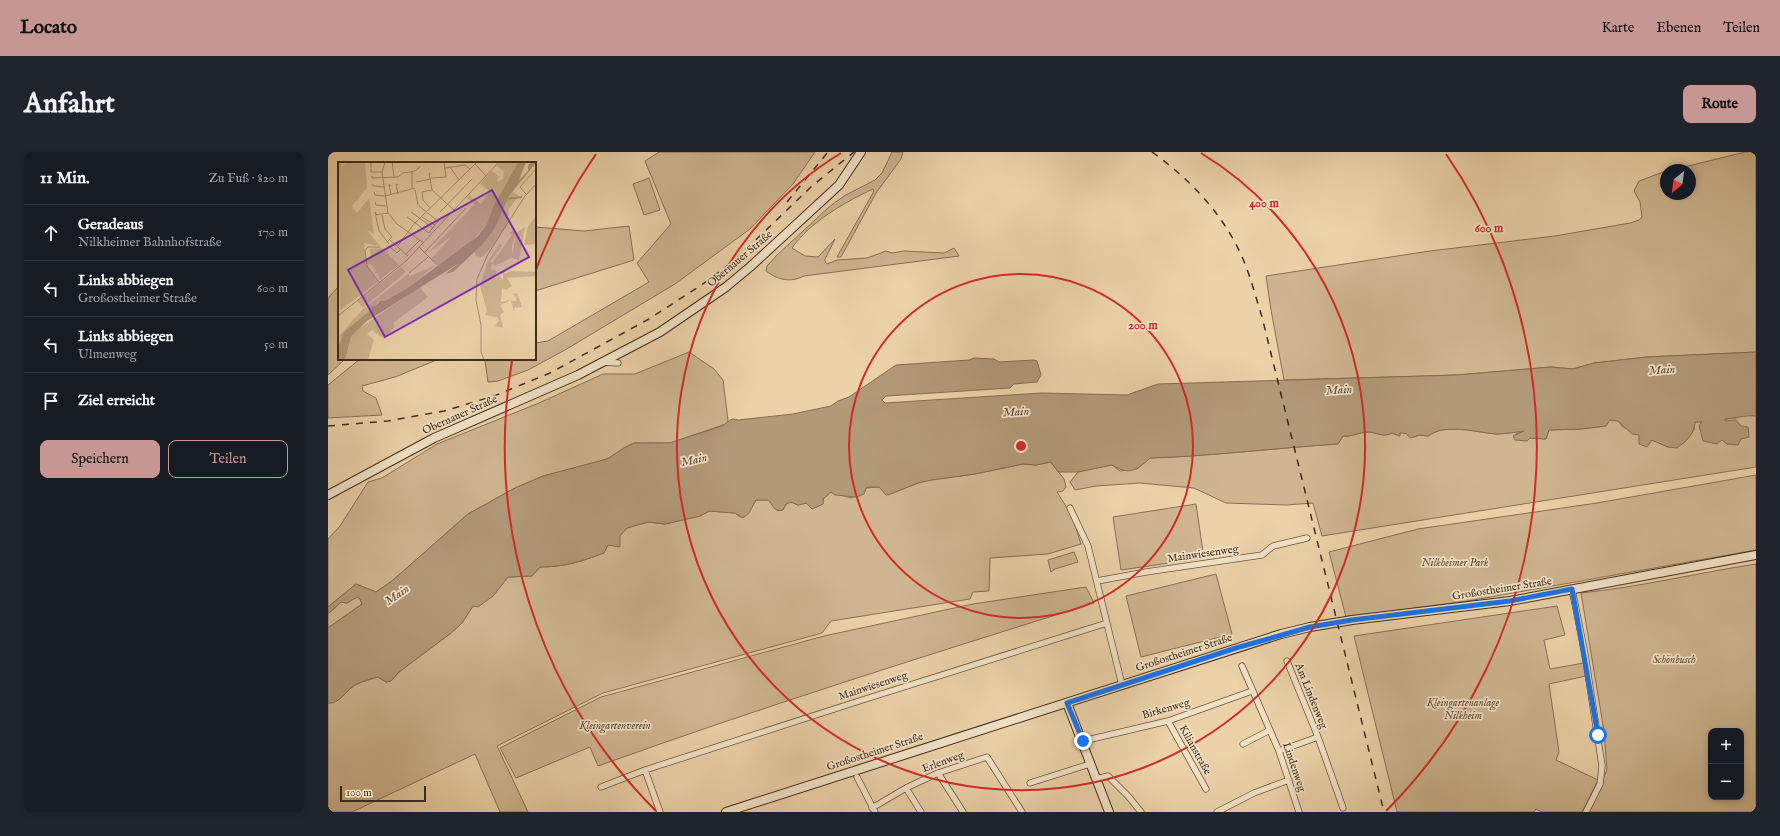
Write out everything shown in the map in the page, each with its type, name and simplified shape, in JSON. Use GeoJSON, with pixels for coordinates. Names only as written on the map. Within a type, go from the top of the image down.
{"type":"FeatureCollection","features":[{"type":"Feature","properties":{"kind":"main road","name":"Obernauer Straße"},"geometry":{"type":"LineString","coordinates":[[328,495],[434,438],[532,396],[603,362],[660,332],[726,287],[806,216],[838,185],[861,152]]}},
{"type":"Feature","properties":{"kind":"main road","name":"Großostheimer Straße"},"geometry":{"type":"LineString","coordinates":[[726,812],[1236,648],[1310,627],[1352,620],[1510,601],[1756,555]]}},
{"type":"Feature","properties":{"kind":"main road"},"geometry":{"type":"LineString","coordinates":[[1067,703],[1083,741],[1090,764],[1109,812]]}},
{"type":"Feature","properties":{"kind":"street","name":"Obernauer Straße"},"geometry":{"type":"LineString","coordinates":[[603,362],[618,363]]}},
{"type":"Feature","properties":{"kind":"street"},"geometry":{"type":"LineString","coordinates":[[1070,508],[1088,546],[1122,685]]}},
{"type":"Feature","properties":{"kind":"street","name":"Mainwiesenweg"},"geometry":{"type":"LineString","coordinates":[[1097,581],[1146,572],[1262,555],[1273,546],[1307,538]]}},
{"type":"Feature","properties":{"kind":"street"},"geometry":{"type":"LineString","coordinates":[[1572,589],[1585,654],[1602,766],[1600,784],[1586,812]]}},
{"type":"Feature","properties":{"kind":"street","name":"Mainwiesenweg"},"geometry":{"type":"LineString","coordinates":[[601,787],[645,770],[1107,623]]}},
{"type":"Feature","properties":{"kind":"street","name":"Am Lindenweg"},"geometry":{"type":"LineString","coordinates":[[1287,662],[1318,737],[1343,808]]}},
{"type":"Feature","properties":{"kind":"street","name":"Lindenweg"},"geometry":{"type":"LineString","coordinates":[[1242,666],[1279,751],[1299,812]]}},
{"type":"Feature","properties":{"kind":"street","name":"Birkenweg"},"geometry":{"type":"LineString","coordinates":[[1083,741],[1168,721],[1252,691]]}},
{"type":"Feature","properties":{"kind":"street","name":"Kilianstraße"},"geometry":{"type":"LineString","coordinates":[[1168,721],[1206,789]]}},
{"type":"Feature","properties":{"kind":"street"},"geometry":{"type":"LineString","coordinates":[[1243,744],[1270,730]]}},
{"type":"Feature","properties":{"kind":"street","name":"Am Lindenweg"},"geometry":{"type":"LineString","coordinates":[[1279,751],[1318,737]]}},
{"type":"Feature","properties":{"kind":"street","name":"Erlenweg"},"geometry":{"type":"LineString","coordinates":[[874,810],[906,788],[938,773],[987,757],[1022,812]]}},
{"type":"Feature","properties":{"kind":"street"},"geometry":{"type":"LineString","coordinates":[[1030,783],[1090,764]]}},
{"type":"Feature","properties":{"kind":"street"},"geometry":{"type":"LineString","coordinates":[[645,770],[660,812]]}},
{"type":"Feature","properties":{"kind":"street"},"geometry":{"type":"LineString","coordinates":[[938,773],[963,812]]}},
{"type":"Feature","properties":{"kind":"street"},"geometry":{"type":"LineString","coordinates":[[1096,779],[1108,776],[1128,796],[1141,812]]}},
{"type":"Feature","properties":{"kind":"street"},"geometry":{"type":"LineString","coordinates":[[857,777],[874,810]]}},
{"type":"Feature","properties":{"kind":"street"},"geometry":{"type":"LineString","coordinates":[[1217,812],[1254,793],[1289,780]]}},
{"type":"Feature","properties":{"kind":"street"},"geometry":{"type":"LineString","coordinates":[[906,788],[921,812]]}},
{"type":"Feature","properties":{"kind":"green space"},"geometry":{"type":"Polygon","coordinates":[[[659,152],[815,152],[793,184],[750,229],[675,284],[565,350],[528,370],[498,381],[488,382],[486,360],[536,360],[536,343],[548,341],[649,282],[637,263],[671,224],[645,161],[659,152]]]}},
{"type":"Feature","properties":{"kind":"green space"},"geometry":{"type":"Polygon","coordinates":[[[892,152],[903,152],[901,159],[876,193],[841,257],[837,257],[874,191],[873,189],[851,200],[818,221],[792,248],[805,256],[818,257],[835,239],[825,259],[827,264],[837,260],[867,258],[886,251],[892,253],[904,251],[944,253],[954,248],[959,256],[804,276],[789,280],[775,277],[766,271],[767,266],[777,255],[829,207],[844,196],[875,180],[882,173],[892,152]]]}},
{"type":"Feature","properties":{"kind":"green space"},"geometry":{"type":"Polygon","coordinates":[[[1745,152],[1756,152],[1756,352],[1647,357],[1594,363],[1573,369],[1551,367],[1457,375],[1284,380],[1266,276],[1430,251],[1555,236],[1630,223],[1639,220],[1642,217],[1640,202],[1634,191],[1639,181],[1660,173],[1660,200],[1696,200],[1696,164],[1745,152]]]}},
{"type":"Feature","properties":{"kind":"green space"},"geometry":{"type":"Polygon","coordinates":[[[649,178],[660,210],[644,215],[633,184],[649,178]]]}},
{"type":"Feature","properties":{"kind":"green space"},"geometry":{"type":"Polygon","coordinates":[[[629,226],[634,260],[536,291],[536,227],[584,231],[629,226]]]}},
{"type":"Feature","properties":{"kind":"green space"},"geometry":{"type":"Polygon","coordinates":[[[338,287],[338,360],[344,360],[328,375],[328,298],[338,287]]]}},
{"type":"Feature","properties":{"kind":"green space"},"geometry":{"type":"Polygon","coordinates":[[[689,352],[714,369],[723,380],[728,420],[726,424],[670,443],[634,443],[608,459],[543,476],[515,488],[468,514],[392,581],[376,592],[356,584],[328,607],[328,539],[340,526],[368,482],[382,478],[437,444],[539,403],[603,374],[635,374],[689,352]]]}},
{"type":"Feature","properties":{"kind":"green space"},"geometry":{"type":"Polygon","coordinates":[[[359,360],[437,360],[395,377],[362,386],[363,391],[376,398],[382,415],[328,418],[328,385],[359,360]]]}},
{"type":"Feature","properties":{"kind":"green space"},"geometry":{"type":"Polygon","coordinates":[[[1743,415],[1756,416],[1756,467],[1322,536],[1313,503],[1286,505],[1226,503],[1194,488],[1140,483],[1096,486],[1075,490],[1070,482],[1078,472],[1112,465],[1120,471],[1137,469],[1150,458],[1197,456],[1338,444],[1343,436],[1368,432],[1382,435],[1392,433],[1400,436],[1399,432],[1405,433],[1411,438],[1419,435],[1428,436],[1435,432],[1451,429],[1496,434],[1524,431],[1516,434],[1530,438],[1546,439],[1549,430],[1581,429],[1606,426],[1609,420],[1618,421],[1623,427],[1640,435],[1640,438],[1646,447],[1652,440],[1668,447],[1684,443],[1694,430],[1695,422],[1702,422],[1699,425],[1704,441],[1741,426],[1725,421],[1725,419],[1737,418],[1743,415]]]}},
{"type":"Feature","properties":{"kind":"green space"},"geometry":{"type":"Polygon","coordinates":[[[1051,462],[1064,479],[1066,487],[1063,491],[1057,492],[1072,516],[1081,544],[1048,554],[990,558],[989,591],[973,592],[970,599],[831,621],[822,633],[603,693],[497,746],[528,812],[500,812],[475,754],[352,812],[328,812],[328,703],[333,703],[340,699],[353,686],[364,681],[378,677],[386,682],[391,681],[399,672],[462,623],[473,606],[493,596],[508,577],[532,576],[540,567],[573,563],[604,553],[607,545],[627,528],[648,522],[665,524],[700,516],[709,511],[735,513],[740,517],[751,508],[755,500],[768,500],[774,508],[780,511],[783,510],[786,504],[791,502],[798,505],[806,503],[812,509],[823,504],[823,499],[831,492],[851,498],[864,493],[866,488],[879,487],[888,495],[918,483],[931,480],[975,474],[1023,464],[1036,465],[1051,462]]]}},
{"type":"Feature","properties":{"kind":"green space","name":"Nilkheimer Park"},"geometry":{"type":"Polygon","coordinates":[[[1756,475],[1756,550],[1468,601],[1346,617],[1329,552],[1418,529],[1597,503],[1756,475]]]}},
{"type":"Feature","properties":{"kind":"green space"},"geometry":{"type":"Polygon","coordinates":[[[1196,504],[1204,558],[1121,570],[1113,517],[1196,504]]]}},
{"type":"Feature","properties":{"kind":"green space"},"geometry":{"type":"Polygon","coordinates":[[[1074,552],[1078,562],[1055,569],[1051,572],[1048,560],[1074,552]]]}},
{"type":"Feature","properties":{"kind":"green space","name":"Schönbusch"},"geometry":{"type":"Polygon","coordinates":[[[1756,564],[1756,812],[1587,812],[1607,770],[1604,731],[1581,593],[1625,587],[1756,564]]]}},
{"type":"Feature","properties":{"kind":"green space"},"geometry":{"type":"Polygon","coordinates":[[[1216,574],[1232,634],[1141,657],[1126,596],[1216,574]]]}},
{"type":"Feature","properties":{"kind":"green space","name":"Kleingartenverein"},"geometry":{"type":"Polygon","coordinates":[[[1086,587],[1094,603],[783,702],[598,766],[590,747],[516,778],[500,748],[601,697],[824,636],[973,604],[1086,587]]]}},
{"type":"Feature","properties":{"kind":"green space"},"geometry":{"type":"Polygon","coordinates":[[[357,597],[360,599],[362,604],[328,628],[328,614],[341,602],[347,603],[357,597]]]}},
{"type":"Feature","properties":{"kind":"green space","name":"Kleingartenanlage Nilkheim"},"geometry":{"type":"Polygon","coordinates":[[[1557,606],[1565,635],[1544,640],[1550,669],[1584,663],[1586,676],[1549,684],[1559,752],[1556,760],[1598,780],[1582,812],[1542,812],[1536,809],[1534,812],[1397,812],[1354,636],[1557,606]]]}},
{"type":"Feature","properties":{"kind":"water","name":"Main"},"geometry":{"type":"Polygon","coordinates":[[[1756,352],[1756,416],[1725,419],[1725,421],[1736,420],[1741,426],[1748,427],[1749,437],[1741,439],[1738,445],[1727,444],[1722,440],[1717,444],[1703,441],[1699,425],[1702,422],[1695,422],[1689,437],[1677,448],[1668,447],[1652,440],[1647,447],[1639,444],[1639,435],[1632,434],[1618,421],[1610,420],[1606,426],[1581,429],[1549,430],[1546,439],[1530,438],[1527,441],[1515,440],[1513,436],[1524,431],[1496,434],[1451,429],[1435,432],[1428,436],[1419,435],[1411,438],[1405,433],[1400,433],[1400,436],[1392,433],[1382,435],[1365,432],[1343,436],[1338,444],[1197,456],[1150,458],[1141,466],[1128,471],[1112,465],[1078,472],[1058,472],[1051,462],[1036,465],[1023,464],[975,474],[931,480],[918,483],[888,495],[886,495],[879,487],[866,488],[864,494],[856,497],[835,495],[831,492],[823,499],[823,504],[812,509],[806,503],[798,505],[791,502],[786,504],[783,510],[780,511],[774,508],[768,500],[756,500],[749,513],[743,518],[735,513],[709,511],[700,516],[665,524],[648,522],[627,528],[620,536],[620,547],[608,545],[604,553],[588,559],[565,565],[540,567],[532,576],[508,577],[493,596],[478,607],[473,606],[462,623],[399,672],[391,681],[386,682],[378,677],[364,681],[353,686],[340,699],[333,703],[328,703],[328,628],[362,604],[360,599],[357,597],[347,603],[341,602],[328,614],[328,607],[356,584],[376,592],[392,581],[468,514],[515,488],[543,476],[607,459],[634,443],[670,443],[722,426],[735,419],[738,420],[793,414],[831,406],[838,401],[849,397],[896,365],[969,360],[974,358],[994,359],[999,362],[1034,360],[1037,361],[1041,375],[1037,382],[1014,384],[1010,388],[886,396],[882,400],[885,403],[1042,393],[1127,395],[1158,384],[1457,375],[1551,367],[1573,369],[1594,363],[1647,357],[1756,352]]]}},
{"type":"Feature","properties":{"kind":"railway"},"geometry":{"type":"LineString","coordinates":[[787,202],[828,152]]}},
{"type":"Feature","properties":{"kind":"railway"},"geometry":{"type":"LineString","coordinates":[[328,426],[388,421],[444,411],[494,396],[550,373],[649,319],[709,280],[737,258],[812,186],[854,152]]}},
{"type":"Feature","properties":{"kind":"railway"},"geometry":{"type":"LineString","coordinates":[[1152,152],[1180,174],[1216,213],[1235,243],[1248,273],[1262,317],[1384,812]]}},
{"type":"Feature","properties":{"kind":"route"},"geometry":{"type":"LineString","coordinates":[[1083,741],[1067,703],[1281,634],[1310,627],[1352,620],[1510,601],[1572,589],[1580,636],[1585,654],[1598,735]]}}]}
